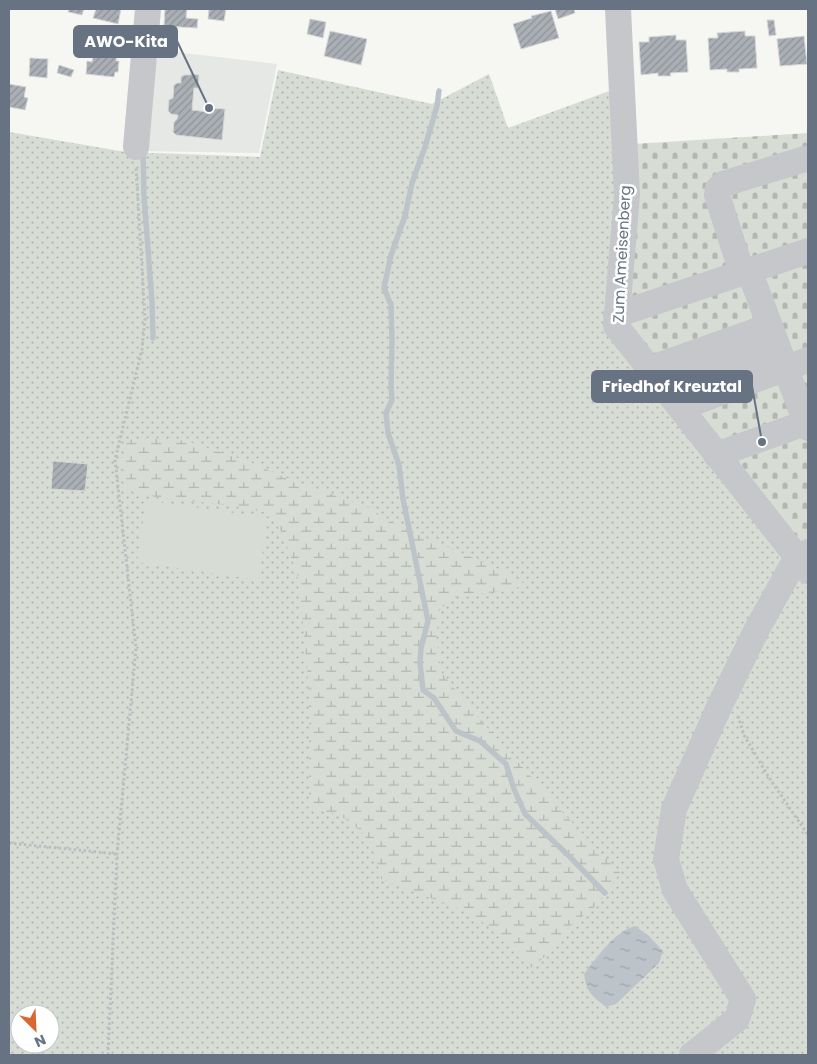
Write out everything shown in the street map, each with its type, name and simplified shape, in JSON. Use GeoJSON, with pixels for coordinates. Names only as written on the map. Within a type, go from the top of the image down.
{"type":"FeatureCollection","features":[{"type":"Feature","properties":{"kind":"street"},"geometry":{"type":"LineString","coordinates":[[136,147],[148,9]]}},
{"type":"Feature","properties":{"kind":"street","name":"Zum Ameisenberg"},"geometry":{"type":"LineString","coordinates":[[624,9],[627,195],[616,326],[716,455],[805,560]]}},
{"type":"Feature","properties":{"kind":"street"},"geometry":{"type":"LineString","coordinates":[[716,455],[808,424],[785,350],[745,272],[717,195],[718,189],[723,184],[807,162]]}},
{"type":"Feature","properties":{"kind":"street"},"geometry":{"type":"LineString","coordinates":[[616,315],[808,251]]}},
{"type":"Feature","properties":{"kind":"street"},"geometry":{"type":"LineString","coordinates":[[670,373],[785,350]]}},
{"type":"Feature","properties":{"kind":"street"},"geometry":{"type":"LineString","coordinates":[[698,401],[785,350]]}},
{"type":"Feature","properties":{"kind":"street"},"geometry":{"type":"LineString","coordinates":[[692,1055],[737,1019],[743,999],[675,890],[666,859],[674,809],[719,707],[757,629],[805,560]]}},
{"type":"Feature","properties":{"kind":"path"},"geometry":{"type":"LineString","coordinates":[[108,1055],[117,854],[136,648],[114,460],[142,348],[145,319],[139,234],[136,147]]}},
{"type":"Feature","properties":{"kind":"path"},"geometry":{"type":"LineString","coordinates":[[737,712],[744,735],[768,776],[808,835]]}},
{"type":"Feature","properties":{"kind":"path"},"geometry":{"type":"LineString","coordinates":[[9,843],[117,854]]}},
{"type":"Feature","properties":{"kind":"shaded area"},"geometry":{"type":"Polygon","coordinates":[[[167,51],[277,64],[259,153],[146,151],[154,62],[167,51]]]}},
{"type":"Feature","properties":{"kind":"green space"},"geometry":{"type":"Polygon","coordinates":[[[278,70],[432,104],[489,74],[508,128],[612,90],[808,563],[808,1055],[9,1055],[9,132],[126,152],[260,157],[278,70]]]}},
{"type":"Feature","properties":{"kind":"green space"},"geometry":{"type":"Polygon","coordinates":[[[808,133],[808,563],[622,321],[633,144],[808,133]]]}},
{"type":"Feature","properties":{"kind":"green space"},"geometry":{"type":"Polygon","coordinates":[[[152,438],[187,441],[250,462],[284,477],[367,507],[400,527],[506,572],[525,584],[510,591],[459,595],[440,609],[436,636],[442,673],[469,707],[564,814],[620,873],[598,904],[568,928],[550,952],[532,968],[499,932],[462,910],[381,879],[374,848],[359,829],[338,814],[318,810],[309,802],[309,693],[303,624],[297,573],[282,533],[269,513],[226,505],[156,497],[125,490],[120,466],[127,440],[152,438]]]}},
{"type":"Feature","properties":{"kind":"green space"},"geometry":{"type":"Polygon","coordinates":[[[146,500],[268,518],[258,580],[137,562],[146,500]]]}},
{"type":"Feature","properties":{"kind":"water"},"geometry":{"type":"Polygon","coordinates":[[[635,926],[648,935],[663,951],[659,963],[616,1004],[606,1007],[591,993],[584,974],[613,939],[635,926]]]}},
{"type":"Feature","properties":{"kind":"building"},"geometry":{"type":"Polygon","coordinates":[[[69,9],[84,9],[82,15],[68,12],[69,9]]]}},
{"type":"Feature","properties":{"kind":"building"},"geometry":{"type":"Polygon","coordinates":[[[96,9],[121,9],[118,24],[93,18],[96,9]]]}},
{"type":"Feature","properties":{"kind":"building"},"geometry":{"type":"Polygon","coordinates":[[[165,9],[187,9],[186,18],[198,19],[197,28],[164,26],[165,9]]]}},
{"type":"Feature","properties":{"kind":"building"},"geometry":{"type":"Polygon","coordinates":[[[209,9],[226,9],[224,21],[208,19],[209,9]]]}},
{"type":"Feature","properties":{"kind":"building"},"geometry":{"type":"Polygon","coordinates":[[[555,9],[574,9],[575,13],[558,19],[555,9]]]}},
{"type":"Feature","properties":{"kind":"building"},"geometry":{"type":"Polygon","coordinates":[[[551,11],[559,38],[521,49],[513,24],[532,18],[531,16],[551,11]]]}},
{"type":"Feature","properties":{"kind":"building"},"geometry":{"type":"Polygon","coordinates":[[[310,19],[326,22],[323,38],[307,34],[310,19]]]}},
{"type":"Feature","properties":{"kind":"building"},"geometry":{"type":"Polygon","coordinates":[[[767,20],[774,20],[776,35],[769,36],[767,20]]]}},
{"type":"Feature","properties":{"kind":"building"},"geometry":{"type":"Polygon","coordinates":[[[330,31],[367,39],[361,65],[324,56],[330,31]]]}},
{"type":"Feature","properties":{"kind":"building"},"geometry":{"type":"Polygon","coordinates":[[[745,31],[745,36],[755,36],[757,68],[739,69],[739,72],[727,72],[727,69],[710,70],[708,38],[718,38],[717,33],[745,31]]]}},
{"type":"Feature","properties":{"kind":"building"},"geometry":{"type":"Polygon","coordinates":[[[676,35],[676,40],[686,40],[688,72],[670,73],[671,76],[658,76],[658,73],[641,75],[639,42],[649,42],[649,37],[676,35]]]}},
{"type":"Feature","properties":{"kind":"building"},"geometry":{"type":"Polygon","coordinates":[[[804,36],[807,64],[780,66],[777,39],[804,36]]]}},
{"type":"Feature","properties":{"kind":"building"},"geometry":{"type":"Polygon","coordinates":[[[94,50],[117,52],[116,61],[119,61],[118,72],[115,72],[114,77],[86,74],[87,61],[92,62],[94,50]]]}},
{"type":"Feature","properties":{"kind":"building"},"geometry":{"type":"Polygon","coordinates":[[[30,58],[48,59],[47,78],[29,76],[30,58]]]}},
{"type":"Feature","properties":{"kind":"building"},"geometry":{"type":"Polygon","coordinates":[[[59,65],[74,70],[71,77],[57,73],[59,65]]]}},
{"type":"Feature","properties":{"kind":"building"},"geometry":{"type":"Polygon","coordinates":[[[190,74],[199,75],[198,88],[194,88],[192,110],[208,112],[209,108],[225,109],[222,140],[176,135],[173,132],[174,122],[178,115],[171,114],[168,111],[169,100],[173,98],[174,85],[181,83],[181,77],[190,74]]]}},
{"type":"Feature","properties":{"kind":"building"},"geometry":{"type":"Polygon","coordinates":[[[9,84],[26,87],[24,97],[28,98],[25,110],[9,107],[9,84]]]}},
{"type":"Feature","properties":{"kind":"building"},"geometry":{"type":"Polygon","coordinates":[[[53,461],[88,464],[85,491],[51,489],[53,461]]]}},
{"type":"Feature","properties":{"kind":"waterway"},"geometry":{"type":"LineString","coordinates":[[439,91],[437,106],[412,183],[405,216],[391,255],[384,288],[391,305],[392,339],[392,400],[386,413],[388,433],[399,465],[403,499],[428,621],[421,648],[420,663],[423,690],[434,698],[456,731],[480,741],[506,764],[525,814],[605,893]]}},
{"type":"Feature","properties":{"kind":"waterway"},"geometry":{"type":"LineString","coordinates":[[143,150],[153,338]]}},
{"type":"Feature","properties":{"kind":"place","name":"AWO-Kita"},"geometry":{"type":"Point","coordinates":[209,108]}},
{"type":"Feature","properties":{"kind":"place","name":"Friedhof Kreuztal"},"geometry":{"type":"Point","coordinates":[762,442]}}]}
